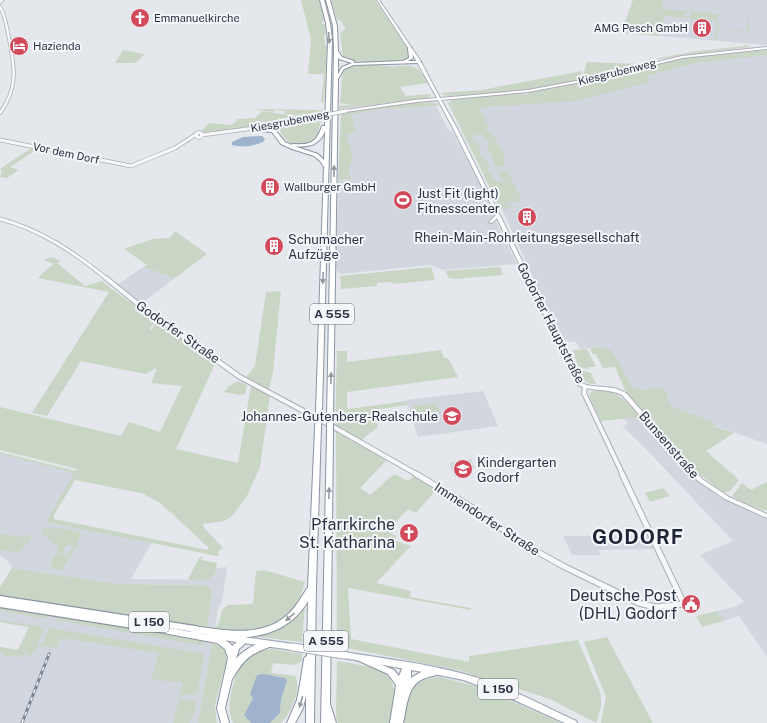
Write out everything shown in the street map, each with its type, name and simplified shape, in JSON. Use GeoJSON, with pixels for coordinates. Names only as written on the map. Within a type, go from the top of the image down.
{"type":"FeatureCollection","features":[{"type":"Feature","properties":{"kind":"highway","name":"A 555"},"geometry":{"type":"LineString","coordinates":[[310,723],[313,579],[330,40],[328,23],[322,0]]}},
{"type":"Feature","properties":{"kind":"highway","name":"A 555"},"geometry":{"type":"LineString","coordinates":[[325,723],[336,85],[335,26],[328,0]]}},
{"type":"Feature","properties":{"kind":"highway"},"geometry":{"type":"LineString","coordinates":[[404,63],[411,58],[410,48]]}},
{"type":"Feature","properties":{"kind":"highway"},"geometry":{"type":"LineString","coordinates":[[336,52],[340,58],[348,62],[404,63],[422,67]]}},
{"type":"Feature","properties":{"kind":"highway"},"geometry":{"type":"LineString","coordinates":[[336,85],[340,71],[347,66],[361,64],[419,62]]}},
{"type":"Feature","properties":{"kind":"highway"},"geometry":{"type":"LineString","coordinates":[[281,140],[297,146],[314,143],[322,135],[328,118]]}},
{"type":"Feature","properties":{"kind":"highway"},"geometry":{"type":"LineString","coordinates":[[251,129],[274,130],[285,123]]}},
{"type":"Feature","properties":{"kind":"highway"},"geometry":{"type":"LineString","coordinates":[[274,130],[281,140],[288,146],[320,157],[326,170]]}},
{"type":"Feature","properties":{"kind":"highway"},"geometry":{"type":"LineString","coordinates":[[193,629],[240,635],[253,634],[268,630],[282,623],[296,612],[313,579]]}},
{"type":"Feature","properties":{"kind":"highway"},"geometry":{"type":"LineString","coordinates":[[142,626],[218,640],[227,644],[231,649],[232,658]]}},
{"type":"Feature","properties":{"kind":"highway"},"geometry":{"type":"LineString","coordinates":[[291,723],[298,710],[303,694],[312,636]]}},
{"type":"Feature","properties":{"kind":"highway"},"geometry":{"type":"LineString","coordinates":[[225,723],[221,708],[232,658],[236,646],[244,640]]}},
{"type":"Feature","properties":{"kind":"highway"},"geometry":{"type":"LineString","coordinates":[[227,682],[237,662],[244,655],[251,650],[269,644]]}},
{"type":"Feature","properties":{"kind":"highway"},"geometry":{"type":"LineString","coordinates":[[362,659],[391,672],[400,684]]}},
{"type":"Feature","properties":{"kind":"highway"},"geometry":{"type":"LineString","coordinates":[[394,723],[400,684],[407,666]]}},
{"type":"Feature","properties":{"kind":"highway"},"geometry":{"type":"LineString","coordinates":[[399,723],[405,696],[408,674],[407,666]]}},
{"type":"Feature","properties":{"kind":"highway"},"geometry":{"type":"LineString","coordinates":[[405,696],[414,680],[424,674],[439,671]]}},
{"type":"Feature","properties":{"kind":"highway"},"geometry":{"type":"LineString","coordinates":[[326,700],[332,723]]}},
{"type":"Feature","properties":{"kind":"main road","name":"Godorfer Hauptstraße"},"geometry":{"type":"LineString","coordinates":[[378,0],[419,62],[444,107],[470,157],[497,216],[580,384],[584,387]]}},
{"type":"Feature","properties":{"kind":"main road","name":"Kiesgrubenweg"},"geometry":{"type":"LineString","coordinates":[[285,123],[346,111],[438,97],[449,99],[563,85],[682,57],[767,48]]}},
{"type":"Feature","properties":{"kind":"main road","name":"Kiesgrubenweg"},"geometry":{"type":"LineString","coordinates":[[414,101],[426,101],[438,97]]}},
{"type":"Feature","properties":{"kind":"main road"},"geometry":{"type":"LineString","coordinates":[[431,99],[438,97]]}},
{"type":"Feature","properties":{"kind":"main road"},"geometry":{"type":"LineString","coordinates":[[426,101],[437,102],[444,107],[449,99]]}},
{"type":"Feature","properties":{"kind":"main road"},"geometry":{"type":"LineString","coordinates":[[491,222],[497,216]]}},
{"type":"Feature","properties":{"kind":"main road","name":"Bunsenstraße"},"geometry":{"type":"LineString","coordinates":[[584,387],[607,387],[624,394],[700,480],[727,498],[767,515]]}},
{"type":"Feature","properties":{"kind":"main road","name":"L 150"},"geometry":{"type":"LineString","coordinates":[[0,599],[193,629],[223,637]]}},
{"type":"Feature","properties":{"kind":"main road","name":"L 150"},"geometry":{"type":"LineString","coordinates":[[0,604],[293,647],[439,671],[464,677],[502,690],[573,723]]}},
{"type":"Feature","properties":{"kind":"street"},"geometry":{"type":"LineString","coordinates":[[0,7],[4,13],[14,64],[12,95],[0,113]]}},
{"type":"Feature","properties":{"kind":"street","name":"Kiesgrubenweg"},"geometry":{"type":"LineString","coordinates":[[131,166],[175,148],[189,138],[195,136],[251,129]]}},
{"type":"Feature","properties":{"kind":"street","name":"Vor dem Dorf"},"geometry":{"type":"LineString","coordinates":[[0,140],[131,166]]}},
{"type":"Feature","properties":{"kind":"street","name":"Godorfer Straße"},"geometry":{"type":"LineString","coordinates":[[0,219],[23,225],[63,245],[143,308],[240,377],[339,430]]}},
{"type":"Feature","properties":{"kind":"street","name":"Godorfer Hauptstraße"},"geometry":{"type":"LineString","coordinates":[[584,387],[584,393],[602,434],[684,604]]}},
{"type":"Feature","properties":{"kind":"street","name":"Immendorfer Straße"},"geometry":{"type":"LineString","coordinates":[[339,430],[468,505],[525,545],[565,567],[639,603],[655,607],[684,604]]}},
{"type":"Feature","properties":{"kind":"shaded area"},"geometry":{"type":"Polygon","coordinates":[[[662,0],[767,0],[767,45],[659,36],[665,16],[685,18],[686,12],[661,9],[662,0]]]}},
{"type":"Feature","properties":{"kind":"shaded area"},"geometry":{"type":"Polygon","coordinates":[[[767,55],[767,444],[631,396],[608,353],[598,347],[580,349],[576,342],[565,341],[558,331],[536,284],[456,108],[478,106],[695,60],[767,55]]]}},
{"type":"Feature","properties":{"kind":"shaded area"},"geometry":{"type":"Polygon","coordinates":[[[436,106],[448,129],[453,133],[483,190],[495,219],[517,264],[444,270],[430,265],[340,274],[336,270],[338,180],[351,179],[349,167],[353,158],[346,134],[356,133],[351,115],[383,109],[436,106]]]}},
{"type":"Feature","properties":{"kind":"shaded area"},"geometry":{"type":"Polygon","coordinates":[[[143,267],[175,278],[141,304],[117,285],[143,267]]]}},
{"type":"Feature","properties":{"kind":"shaded area","name":"Johannes-Gutenberg-Realschule"},"geometry":{"type":"Polygon","coordinates":[[[483,391],[498,426],[418,437],[406,400],[483,391]]]}},
{"type":"Feature","properties":{"kind":"shaded area"},"geometry":{"type":"Polygon","coordinates":[[[639,417],[689,473],[702,484],[720,497],[767,518],[767,657],[739,616],[723,621],[717,611],[735,607],[744,602],[700,555],[733,541],[646,449],[622,426],[628,425],[624,418],[639,417]]]}},
{"type":"Feature","properties":{"kind":"shaded area"},"geometry":{"type":"Polygon","coordinates":[[[0,454],[75,473],[46,522],[152,542],[131,579],[203,580],[215,576],[217,568],[227,567],[222,602],[218,608],[198,723],[0,723],[0,647],[18,650],[29,627],[0,622],[0,611],[46,619],[47,616],[56,618],[55,620],[205,640],[212,593],[205,585],[118,584],[12,568],[7,560],[0,556],[0,454]]]}},
{"type":"Feature","properties":{"kind":"shaded area","name":"Kindergarten Godorf"},"geometry":{"type":"Polygon","coordinates":[[[471,459],[475,468],[468,473],[455,477],[449,463],[471,459]]]}},
{"type":"Feature","properties":{"kind":"shaded area"},"geometry":{"type":"Polygon","coordinates":[[[647,535],[654,549],[599,550],[601,555],[572,555],[563,536],[647,535]]]}},
{"type":"Feature","properties":{"kind":"green space"},"geometry":{"type":"Polygon","coordinates":[[[301,0],[319,0],[325,21],[322,21],[322,24],[325,24],[326,33],[324,35],[325,45],[327,45],[324,102],[321,102],[324,74],[308,74],[311,39],[301,0]]]}},
{"type":"Feature","properties":{"kind":"green space"},"geometry":{"type":"Polygon","coordinates":[[[331,0],[375,0],[408,48],[410,58],[396,61],[376,62],[357,61],[343,58],[340,33],[346,29],[341,21],[337,19],[331,0]]]}},
{"type":"Feature","properties":{"kind":"green space"},"geometry":{"type":"Polygon","coordinates":[[[633,0],[662,0],[663,5],[661,9],[685,11],[687,9],[685,18],[665,16],[659,36],[621,33],[633,0]]]}},
{"type":"Feature","properties":{"kind":"green space"},"geometry":{"type":"Polygon","coordinates":[[[691,11],[719,14],[717,28],[748,31],[748,18],[739,17],[749,18],[749,32],[718,29],[717,39],[732,41],[715,40],[717,21],[690,19],[691,11]]]}},
{"type":"Feature","properties":{"kind":"green space"},"geometry":{"type":"Polygon","coordinates":[[[745,44],[750,47],[654,59],[698,51],[745,46],[745,44]]]}},
{"type":"Feature","properties":{"kind":"green space"},"geometry":{"type":"Polygon","coordinates":[[[123,50],[144,55],[135,63],[115,63],[123,50]]]}},
{"type":"Feature","properties":{"kind":"green space"},"geometry":{"type":"Polygon","coordinates":[[[767,50],[767,55],[696,63],[647,76],[650,82],[575,101],[484,107],[479,109],[489,127],[486,129],[487,131],[492,133],[504,153],[504,164],[501,167],[496,167],[487,147],[488,142],[483,135],[473,135],[472,137],[474,142],[478,142],[481,156],[489,164],[488,169],[496,182],[502,182],[498,172],[508,171],[521,199],[518,202],[507,202],[511,207],[509,209],[500,208],[448,103],[453,100],[520,93],[526,95],[530,92],[588,82],[683,58],[767,50]]]}},
{"type":"Feature","properties":{"kind":"green space"},"geometry":{"type":"Polygon","coordinates":[[[587,62],[639,64],[553,86],[486,94],[451,96],[443,95],[441,93],[481,90],[582,71],[582,74],[584,73],[587,62]]]}},
{"type":"Feature","properties":{"kind":"green space"},"geometry":{"type":"Polygon","coordinates":[[[379,64],[394,67],[411,66],[417,69],[428,83],[400,87],[406,96],[431,94],[429,98],[339,109],[339,106],[352,105],[340,103],[343,71],[354,65],[379,64]]]}},
{"type":"Feature","properties":{"kind":"green space"},"geometry":{"type":"Polygon","coordinates":[[[437,103],[439,106],[383,109],[351,115],[357,133],[346,134],[353,158],[349,167],[351,179],[338,180],[341,113],[401,104],[437,103]]]}},
{"type":"Feature","properties":{"kind":"green space"},"geometry":{"type":"Polygon","coordinates":[[[254,109],[323,111],[322,113],[252,127],[206,133],[200,132],[209,123],[232,125],[238,119],[255,118],[262,111],[288,115],[288,117],[300,115],[283,114],[286,111],[276,110],[273,112],[254,109]]]}},
{"type":"Feature","properties":{"kind":"green space"},"geometry":{"type":"Polygon","coordinates":[[[322,117],[317,135],[319,135],[313,141],[306,144],[293,144],[280,132],[281,127],[322,117]]]}},
{"type":"Feature","properties":{"kind":"green space"},"geometry":{"type":"Polygon","coordinates":[[[31,148],[36,150],[10,167],[19,170],[7,178],[0,177],[2,170],[0,169],[31,148]]]}},
{"type":"Feature","properties":{"kind":"green space"},"geometry":{"type":"Polygon","coordinates":[[[175,231],[207,254],[175,278],[143,267],[147,265],[124,249],[153,239],[170,238],[175,231]]]}},
{"type":"Feature","properties":{"kind":"green space"},"geometry":{"type":"Polygon","coordinates":[[[51,257],[61,261],[57,263],[85,286],[102,281],[156,320],[149,330],[151,330],[155,324],[160,323],[216,362],[176,449],[238,463],[251,386],[270,396],[260,467],[246,498],[232,516],[224,521],[203,524],[204,528],[223,548],[218,551],[219,555],[217,556],[46,522],[74,473],[0,454],[0,452],[76,471],[77,469],[0,450],[0,407],[121,436],[129,422],[160,432],[182,386],[151,383],[157,368],[145,374],[81,361],[47,416],[32,413],[109,292],[38,278],[53,264],[44,260],[51,257]],[[75,480],[54,515],[54,519],[208,550],[208,547],[159,502],[141,493],[75,480]]]}},
{"type":"Feature","properties":{"kind":"green space"},"geometry":{"type":"Polygon","coordinates":[[[431,267],[435,280],[395,284],[390,282],[377,283],[377,286],[341,289],[340,276],[431,267]]]}},
{"type":"Feature","properties":{"kind":"green space"},"geometry":{"type":"Polygon","coordinates":[[[500,267],[503,274],[501,275],[454,279],[449,278],[445,271],[500,267]]]}},
{"type":"Feature","properties":{"kind":"green space"},"geometry":{"type":"Polygon","coordinates":[[[281,291],[273,372],[269,389],[246,377],[255,366],[266,292],[281,291]]]}},
{"type":"Feature","properties":{"kind":"green space"},"geometry":{"type":"Polygon","coordinates":[[[601,347],[612,351],[633,388],[665,390],[670,406],[714,422],[714,426],[734,433],[706,451],[739,480],[729,492],[724,492],[716,487],[688,465],[625,390],[615,367],[603,368],[596,354],[593,354],[590,348],[601,347]]]}},
{"type":"Feature","properties":{"kind":"green space"},"geometry":{"type":"Polygon","coordinates":[[[587,349],[596,367],[588,367],[589,369],[578,367],[573,350],[587,349]]]}},
{"type":"Feature","properties":{"kind":"green space"},"geometry":{"type":"Polygon","coordinates":[[[441,350],[444,358],[448,358],[458,377],[347,392],[347,408],[349,409],[406,401],[408,405],[373,410],[378,427],[361,440],[335,425],[337,351],[347,351],[347,362],[441,350]]]}},
{"type":"Feature","properties":{"kind":"green space"},"geometry":{"type":"Polygon","coordinates":[[[578,369],[591,373],[596,384],[587,382],[578,369]]]}},
{"type":"Feature","properties":{"kind":"green space"},"geometry":{"type":"Polygon","coordinates":[[[238,381],[247,385],[245,394],[240,395],[224,392],[229,386],[238,381]]]}},
{"type":"Feature","properties":{"kind":"green space"},"geometry":{"type":"Polygon","coordinates":[[[597,390],[610,392],[621,398],[631,406],[639,417],[601,421],[589,396],[591,392],[597,390]]]}},
{"type":"Feature","properties":{"kind":"green space"},"geometry":{"type":"Polygon","coordinates":[[[436,403],[440,412],[416,415],[413,406],[436,403]]]}},
{"type":"Feature","properties":{"kind":"green space"},"geometry":{"type":"Polygon","coordinates":[[[336,431],[387,460],[360,488],[370,495],[394,474],[408,481],[414,476],[436,490],[416,513],[408,509],[387,531],[396,536],[396,541],[411,546],[376,583],[411,591],[410,597],[471,608],[471,610],[348,588],[351,639],[469,662],[469,656],[578,640],[601,695],[601,707],[596,723],[550,699],[458,670],[337,646],[336,431]]]}},
{"type":"Feature","properties":{"kind":"green space"},"geometry":{"type":"Polygon","coordinates":[[[767,482],[767,511],[746,504],[732,496],[742,483],[751,490],[767,482]]]}},
{"type":"Feature","properties":{"kind":"green space"},"geometry":{"type":"Polygon","coordinates":[[[663,488],[670,496],[650,502],[645,493],[663,488]]]}},
{"type":"Feature","properties":{"kind":"green space"},"geometry":{"type":"Polygon","coordinates":[[[58,528],[79,532],[81,534],[77,543],[78,546],[76,546],[62,571],[52,568],[51,562],[56,553],[68,555],[73,546],[66,545],[62,553],[57,552],[58,547],[43,534],[41,529],[58,528]]]}},
{"type":"Feature","properties":{"kind":"green space"},"geometry":{"type":"Polygon","coordinates":[[[28,533],[31,537],[25,547],[19,551],[12,552],[0,550],[0,534],[26,537],[28,533]]]}},
{"type":"Feature","properties":{"kind":"green space"},"geometry":{"type":"Polygon","coordinates":[[[203,556],[201,560],[217,563],[215,575],[205,580],[185,579],[188,579],[199,558],[203,556]]]}},
{"type":"Feature","properties":{"kind":"green space"},"geometry":{"type":"Polygon","coordinates":[[[12,568],[118,584],[205,585],[208,586],[212,593],[207,628],[0,596],[0,587],[12,568]]]}},
{"type":"Feature","properties":{"kind":"green space"},"geometry":{"type":"Polygon","coordinates":[[[264,570],[305,582],[298,603],[292,609],[293,611],[279,623],[253,632],[214,629],[219,623],[222,610],[228,605],[253,604],[256,571],[264,570]]]}},
{"type":"Feature","properties":{"kind":"green space"},"geometry":{"type":"Polygon","coordinates":[[[305,604],[302,642],[259,637],[285,624],[300,611],[305,604]]]}},
{"type":"Feature","properties":{"kind":"green space"},"geometry":{"type":"Polygon","coordinates":[[[0,606],[205,640],[203,644],[200,645],[55,620],[56,618],[47,616],[46,619],[0,611],[0,606]]]}},
{"type":"Feature","properties":{"kind":"green space"},"geometry":{"type":"Polygon","coordinates":[[[717,611],[723,621],[702,627],[696,616],[717,611]]]}},
{"type":"Feature","properties":{"kind":"green space"},"geometry":{"type":"Polygon","coordinates":[[[0,620],[44,627],[35,651],[29,657],[27,657],[28,652],[25,652],[23,657],[7,656],[0,652],[0,647],[18,650],[29,627],[0,622],[0,620]]]}},
{"type":"Feature","properties":{"kind":"green space"},"geometry":{"type":"Polygon","coordinates":[[[50,628],[204,654],[198,692],[193,695],[180,695],[183,682],[151,680],[159,653],[61,638],[57,648],[45,646],[39,648],[50,628]]]}},
{"type":"Feature","properties":{"kind":"green space"},"geometry":{"type":"Polygon","coordinates":[[[607,637],[653,723],[601,723],[606,697],[584,642],[607,637]]]}},
{"type":"Feature","properties":{"kind":"green space"},"geometry":{"type":"Polygon","coordinates":[[[212,643],[223,647],[226,651],[226,663],[215,705],[217,723],[198,723],[212,643]]]}},
{"type":"Feature","properties":{"kind":"green space"},"geometry":{"type":"Polygon","coordinates":[[[271,649],[302,654],[302,661],[294,665],[273,663],[271,673],[295,676],[297,688],[292,707],[281,723],[270,723],[280,713],[281,699],[287,681],[253,698],[244,715],[251,723],[234,723],[231,718],[230,701],[234,681],[241,665],[251,655],[271,649]]]}},
{"type":"Feature","properties":{"kind":"green space"},"geometry":{"type":"Polygon","coordinates":[[[337,661],[367,666],[378,670],[386,675],[392,682],[394,705],[390,723],[338,723],[336,717],[337,661]]]}},
{"type":"Feature","properties":{"kind":"green space"},"geometry":{"type":"Polygon","coordinates":[[[440,677],[479,687],[561,723],[403,723],[409,698],[416,686],[422,681],[430,678],[440,677]]]}},
{"type":"Feature","properties":{"kind":"green space"},"geometry":{"type":"Polygon","coordinates":[[[179,699],[196,701],[195,710],[189,723],[173,723],[179,699]]]}},
{"type":"Feature","properties":{"kind":"water"},"geometry":{"type":"Polygon","coordinates":[[[262,136],[265,139],[263,142],[256,145],[232,145],[232,142],[243,137],[262,136]]]}},
{"type":"Feature","properties":{"kind":"water"},"geometry":{"type":"Polygon","coordinates":[[[263,674],[285,678],[287,681],[281,699],[280,713],[270,723],[251,723],[244,715],[253,698],[250,694],[257,675],[263,674]]]}},
{"type":"Feature","properties":{"kind":"railway"},"geometry":{"type":"LineString","coordinates":[[22,723],[49,654]]}},
{"type":"Feature","properties":{"kind":"place","name":"Emmanuelkirche"},"geometry":{"type":"Point","coordinates":[140,18]}},
{"type":"Feature","properties":{"kind":"place","name":"AMG Pesch GmbH"},"geometry":{"type":"Point","coordinates":[702,28]}},
{"type":"Feature","properties":{"kind":"place","name":"Hazienda"},"geometry":{"type":"Point","coordinates":[19,46]}},
{"type":"Feature","properties":{"kind":"place","name":"Wallburger GmbH"},"geometry":{"type":"Point","coordinates":[270,187]}},
{"type":"Feature","properties":{"kind":"place","name":"Just Fit (light) Fitnesscenter"},"geometry":{"type":"Point","coordinates":[403,200]}},
{"type":"Feature","properties":{"kind":"place","name":"Rhein-Main-Rohrleitungsgesellschaft"},"geometry":{"type":"Point","coordinates":[527,217]}},
{"type":"Feature","properties":{"kind":"place","name":"Schumacher Aufzüge"},"geometry":{"type":"Point","coordinates":[274,246]}},
{"type":"Feature","properties":{"kind":"place","name":"Johannes-Gutenberg-Realschule"},"geometry":{"type":"Point","coordinates":[452,416]}},
{"type":"Feature","properties":{"kind":"place","name":"Kindergarten Godorf"},"geometry":{"type":"Point","coordinates":[463,469]}},
{"type":"Feature","properties":{"kind":"place","name":"Pfarrkirche St. Katharina"},"geometry":{"type":"Point","coordinates":[409,533]}},
{"type":"Feature","properties":{"kind":"place","name":"Deutsche Post (DHL) Godorf"},"geometry":{"type":"Point","coordinates":[691,604]}},
{"type":"Feature","properties":{"kind":"district","name":"GODORF"},"geometry":{"type":"Point","coordinates":[638,537]}}]}
